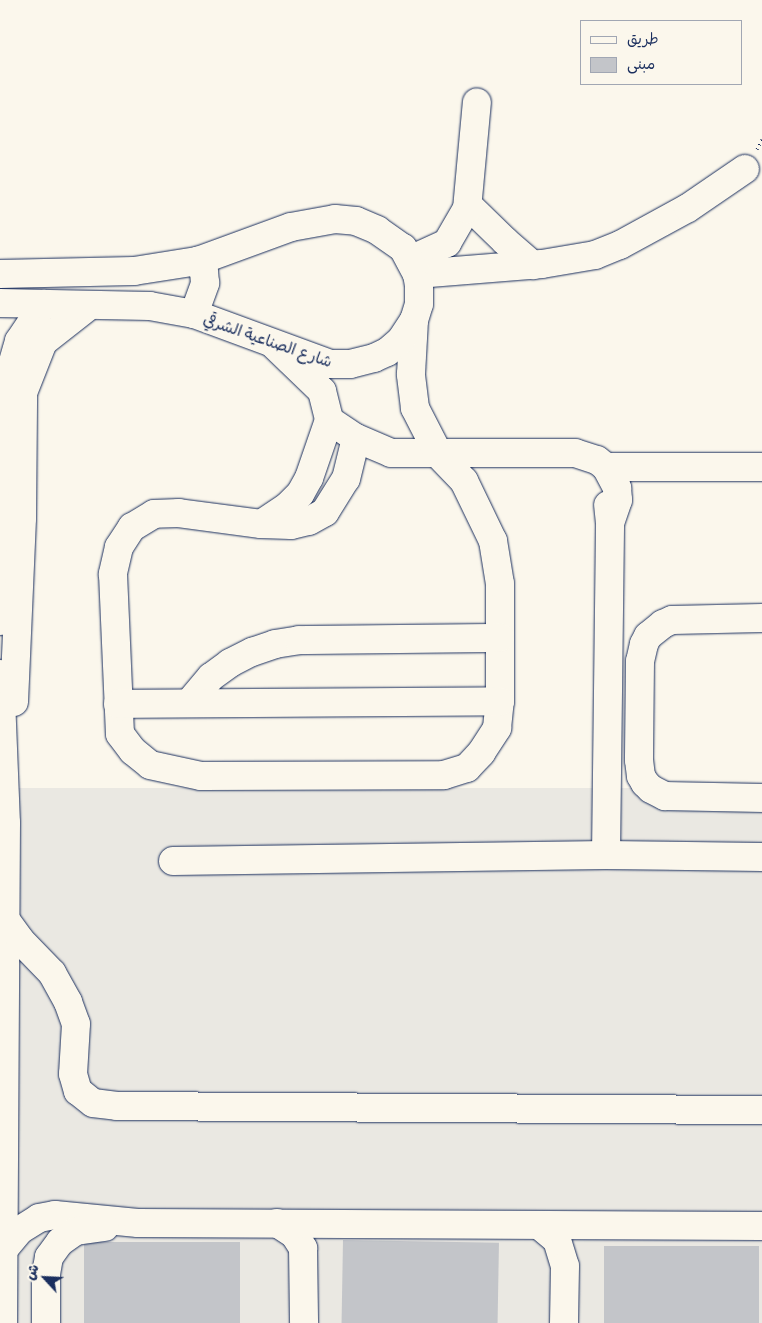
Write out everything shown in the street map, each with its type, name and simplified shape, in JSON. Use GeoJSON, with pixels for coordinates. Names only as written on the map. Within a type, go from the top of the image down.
{"type":"FeatureCollection","features":[{"type":"Feature","properties":{"kind":"main road"},"geometry":{"type":"LineString","coordinates":[[413,267],[447,243],[468,205],[477,102]]}},
{"type":"Feature","properties":{"kind":"main road"},"geometry":{"type":"LineString","coordinates":[[413,267],[533,265],[568,261],[620,245],[688,208],[745,169]]}},
{"type":"Feature","properties":{"kind":"main road"},"geometry":{"type":"LineString","coordinates":[[468,205],[505,242],[533,265]]}},
{"type":"Feature","properties":{"kind":"main road"},"geometry":{"type":"LineString","coordinates":[[0,274],[134,271],[198,261],[291,227],[335,219],[356,221],[378,230],[403,248],[413,267]]}},
{"type":"Feature","properties":{"kind":"main road"},"geometry":{"type":"LineString","coordinates":[[194,314],[205,283],[204,272],[198,261]]}},
{"type":"Feature","properties":{"kind":"main road","name":"شارع الصناعية الشرقي"},"geometry":{"type":"LineString","coordinates":[[0,303],[150,306],[194,314],[330,364],[350,364],[374,358],[387,352],[400,340],[414,320],[419,304],[413,267]]}},
{"type":"Feature","properties":{"kind":"main road"},"geometry":{"type":"LineString","coordinates":[[0,662],[4,392],[19,341],[44,304]]}},
{"type":"Feature","properties":{"kind":"main road"},"geometry":{"type":"LineString","coordinates":[[6,823],[16,673],[22,518],[23,393],[43,342],[90,305]]}},
{"type":"Feature","properties":{"kind":"main road"},"geometry":{"type":"LineString","coordinates":[[356,438],[346,479],[325,512],[309,521],[292,525],[261,524],[179,513],[154,514],[132,527],[119,546],[113,574],[120,734],[133,751],[150,765],[201,776],[444,775],[467,768],[481,754],[497,728],[500,701],[500,584],[493,541],[464,480],[439,455],[416,408],[411,374],[414,320]]}},
{"type":"Feature","properties":{"kind":"main road"},"geometry":{"type":"LineString","coordinates":[[261,524],[288,506],[300,494],[310,478],[329,420],[322,392],[272,344]]}},
{"type":"Feature","properties":{"kind":"main road"},"geometry":{"type":"LineString","coordinates":[[329,420],[356,438],[391,453],[439,455],[575,453],[587,455],[606,467],[617,488],[618,500],[610,522]]}},
{"type":"Feature","properties":{"kind":"main road"},"geometry":{"type":"LineString","coordinates":[[575,453],[592,467],[599,478],[606,497],[610,522],[606,855]]}},
{"type":"Feature","properties":{"kind":"main road"},"geometry":{"type":"LineString","coordinates":[[606,467],[762,467]]}},
{"type":"Feature","properties":{"kind":"main road"},"geometry":{"type":"LineString","coordinates":[[762,618],[672,620],[662,624],[648,636],[640,661],[639,760],[641,776],[645,783],[651,789],[665,796],[762,798]]}},
{"type":"Feature","properties":{"kind":"main road"},"geometry":{"type":"LineString","coordinates":[[189,703],[211,677],[230,663],[252,652],[275,644],[299,640],[500,638]]}},
{"type":"Feature","properties":{"kind":"main road"},"geometry":{"type":"LineString","coordinates":[[0,674],[6,823],[3,1323]]}},
{"type":"Feature","properties":{"kind":"main road"},"geometry":{"type":"LineString","coordinates":[[118,704],[500,701]]}},
{"type":"Feature","properties":{"kind":"main road"},"geometry":{"type":"LineString","coordinates":[[173,861],[606,855],[762,858]]}},
{"type":"Feature","properties":{"kind":"main road"},"geometry":{"type":"LineString","coordinates":[[5,919],[20,940],[52,973],[68,1002],[76,1024],[73,1074],[78,1091],[93,1103],[127,1106],[762,1110]]}},
{"type":"Feature","properties":{"kind":"main road"},"geometry":{"type":"LineString","coordinates":[[4,1249],[20,1230],[39,1218],[55,1215],[138,1223],[762,1226]]}},
{"type":"Feature","properties":{"kind":"main road"},"geometry":{"type":"LineString","coordinates":[[46,1323],[46,1274],[49,1257],[60,1242],[76,1231],[138,1223]]}},
{"type":"Feature","properties":{"kind":"main road"},"geometry":{"type":"LineString","coordinates":[[277,1223],[294,1234],[303,1248],[304,1323]]}},
{"type":"Feature","properties":{"kind":"main road"},"geometry":{"type":"LineString","coordinates":[[539,1225],[557,1240],[565,1266],[564,1323]]}},
{"type":"Feature","properties":{"kind":"shaded area"},"geometry":{"type":"Polygon","coordinates":[[[0,788],[762,788],[762,1323],[0,1323],[0,788]]]}},
{"type":"Feature","properties":{"kind":"building"},"geometry":{"type":"Polygon","coordinates":[[[343,1240],[499,1243],[498,1323],[342,1323],[343,1240]]]}},
{"type":"Feature","properties":{"kind":"building"},"geometry":{"type":"Polygon","coordinates":[[[84,1242],[240,1242],[240,1323],[84,1323],[84,1242]]]}},
{"type":"Feature","properties":{"kind":"building"},"geometry":{"type":"Polygon","coordinates":[[[604,1246],[759,1246],[759,1323],[604,1323],[604,1246]]]}}]}
